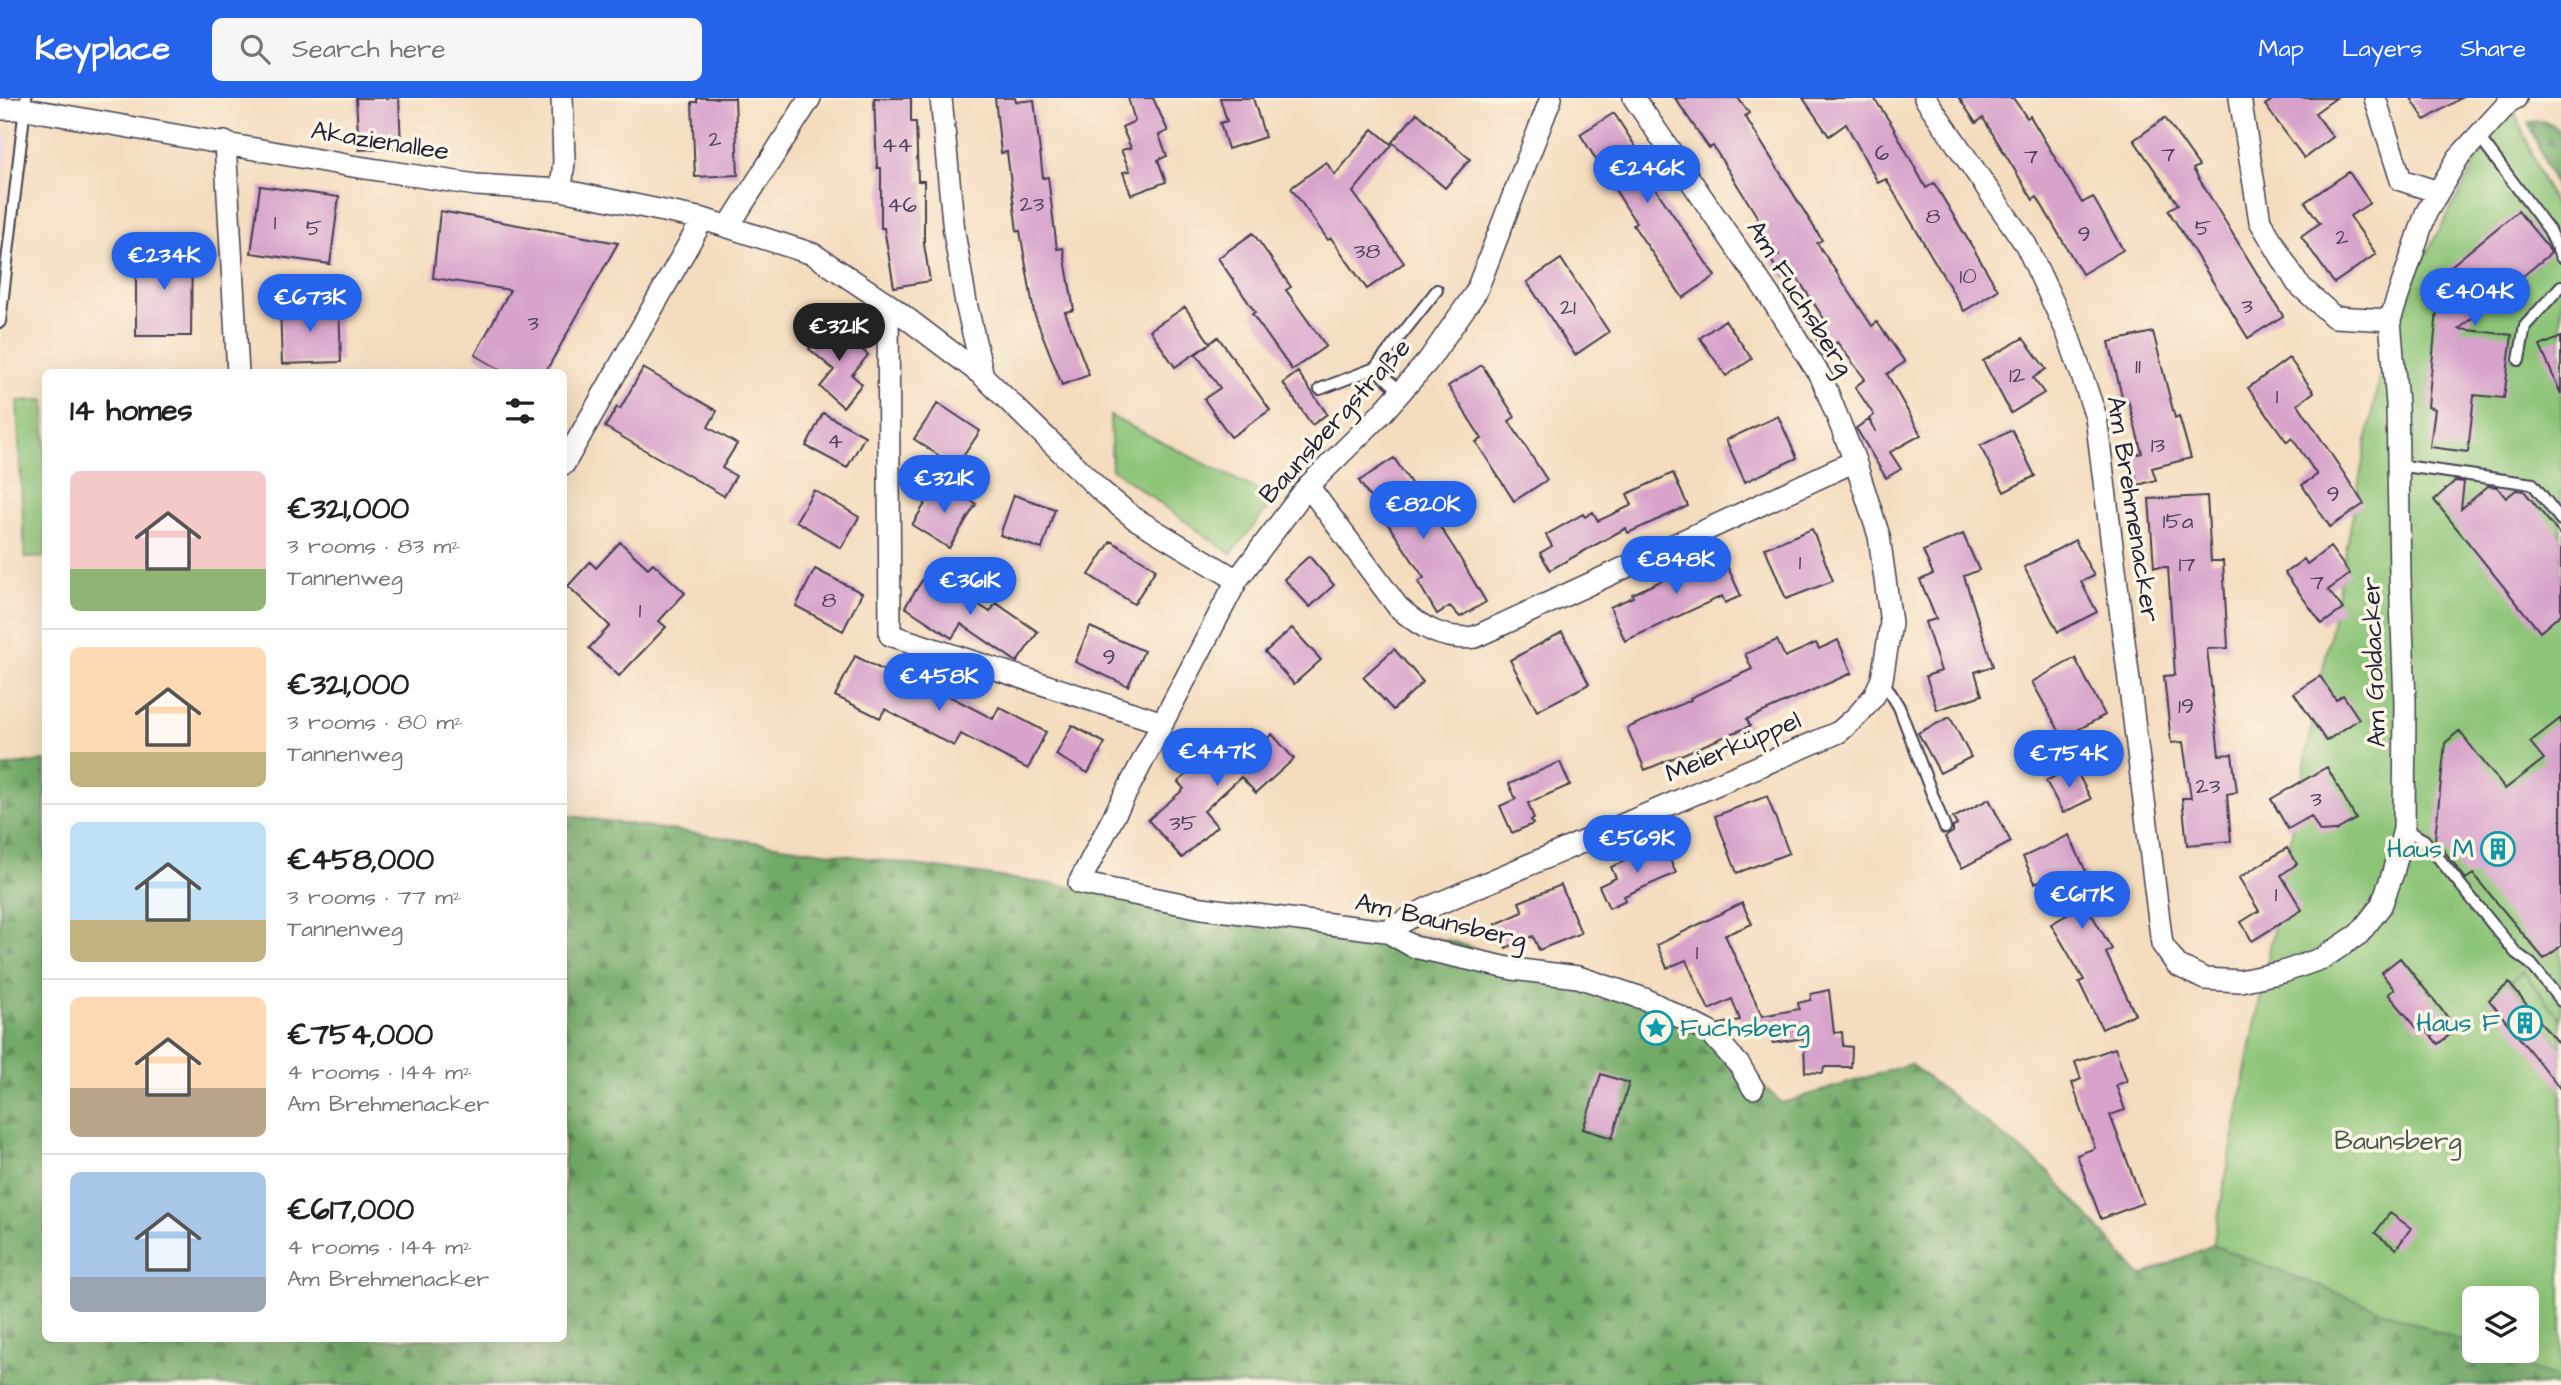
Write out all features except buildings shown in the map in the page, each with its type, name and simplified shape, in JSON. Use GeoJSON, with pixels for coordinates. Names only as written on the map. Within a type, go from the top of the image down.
{"type":"FeatureCollection","features":[{"type":"Feature","properties":{"kind":"street"},"geometry":{"type":"LineString","coordinates":[[561,190],[564,160],[562,98]]}},
{"type":"Feature","properties":{"kind":"street"},"geometry":{"type":"LineString","coordinates":[[728,227],[810,98]]}},
{"type":"Feature","properties":{"kind":"street"},"geometry":{"type":"LineString","coordinates":[[941,98],[954,232],[966,303],[984,376]]}},
{"type":"Feature","properties":{"kind":"street","name":"Baunsbergstraße"},"geometry":{"type":"LineString","coordinates":[[1079,883],[1237,580],[1308,485],[1401,392],[1428,361],[1476,292],[1551,98]]}},
{"type":"Feature","properties":{"kind":"street","name":"Am Fuchsberg"},"geometry":{"type":"LineString","coordinates":[[1634,98],[1769,295],[1822,379],[1855,461],[1879,536],[1891,623],[1883,674]]}},
{"type":"Feature","properties":{"kind":"street","name":"Am Brehmenacker"},"geometry":{"type":"LineString","coordinates":[[1925,98],[2026,245],[2067,332],[2096,417],[2162,944],[2177,965]]}},
{"type":"Feature","properties":{"kind":"street"},"geometry":{"type":"LineString","coordinates":[[2240,98],[2260,221],[2297,283],[2334,317],[2390,320]]}},
{"type":"Feature","properties":{"kind":"street"},"geometry":{"type":"LineString","coordinates":[[2375,98],[2401,180],[2438,192]]}},
{"type":"Feature","properties":{"kind":"street","name":"Am Goldacker"},"geometry":{"type":"LineString","coordinates":[[2177,965],[2205,979],[2240,981],[2283,972],[2323,958],[2358,934],[2381,906],[2404,829],[2405,701],[2397,404],[2390,320],[2426,213],[2458,158],[2510,101],[2516,98]]}},
{"type":"Feature","properties":{"kind":"street","name":"Akazienallee"},"geometry":{"type":"LineString","coordinates":[[0,109],[26,104],[340,164],[476,185],[561,190],[703,219],[813,254],[888,304],[984,376],[1100,490],[1134,517],[1237,580]]}},
{"type":"Feature","properties":{"kind":"street"},"geometry":{"type":"LineString","coordinates":[[225,142],[238,369]]}},
{"type":"Feature","properties":{"kind":"street"},"geometry":{"type":"LineString","coordinates":[[567,459],[703,219]]}},
{"type":"Feature","properties":{"kind":"street"},"geometry":{"type":"LineString","coordinates":[[888,304],[890,635],[1163,723]]}},
{"type":"Feature","properties":{"kind":"street"},"geometry":{"type":"LineString","coordinates":[[1308,485],[1398,607],[1415,623],[1434,632],[1461,639],[1475,637],[1855,461]]}},
{"type":"Feature","properties":{"kind":"street","name":"Meierküppel"},"geometry":{"type":"LineString","coordinates":[[1386,931],[1450,899],[1839,732],[1874,696],[1883,674]]}},
{"type":"Feature","properties":{"kind":"street","name":"Am Baunsberg"},"geometry":{"type":"LineString","coordinates":[[1079,883],[1202,908],[1386,931],[1414,947],[1513,969],[1578,977],[1645,999],[1711,1033],[1740,1066],[1754,1088]]}},
{"type":"Feature","properties":{"kind":"lane"},"geometry":{"type":"LineString","coordinates":[[0,322],[26,104]]}},
{"type":"Feature","properties":{"kind":"lane"},"geometry":{"type":"LineString","coordinates":[[2479,137],[2549,230],[2561,257]]}},
{"type":"Feature","properties":{"kind":"lane"},"geometry":{"type":"LineString","coordinates":[[2519,360],[2525,326],[2561,286]]}},
{"type":"Feature","properties":{"kind":"lane"},"geometry":{"type":"LineString","coordinates":[[1320,388],[1375,368],[1437,290]]}},
{"type":"Feature","properties":{"kind":"lane"},"geometry":{"type":"LineString","coordinates":[[1375,368],[1401,392]]}},
{"type":"Feature","properties":{"kind":"lane"},"geometry":{"type":"LineString","coordinates":[[2397,465],[2533,484],[2561,520]]}},
{"type":"Feature","properties":{"kind":"lane"},"geometry":{"type":"LineString","coordinates":[[1883,674],[1899,707],[1945,828]]}},
{"type":"Feature","properties":{"kind":"lane"},"geometry":{"type":"LineString","coordinates":[[2404,829],[2424,839],[2516,953],[2531,964],[2561,1001]]}},
{"type":"Feature","properties":{"kind":"shaded area"},"geometry":{"type":"Polygon","coordinates":[[[0,136],[9,136],[0,210],[0,136]]]}},
{"type":"Feature","properties":{"kind":"green space","name":"Baunsberg"},"geometry":{"type":"Polygon","coordinates":[[[2510,101],[2561,223],[2561,1380],[2518,1363],[2539,1363],[2539,1286],[2462,1286],[2462,1341],[2213,1245],[2390,320],[2510,101]]]}},
{"type":"Feature","properties":{"kind":"green space"},"geometry":{"type":"Polygon","coordinates":[[[2542,121],[2556,127],[2561,138],[2561,201],[2528,122],[2542,121]]]}},
{"type":"Feature","properties":{"kind":"green space"},"geometry":{"type":"Polygon","coordinates":[[[42,400],[42,557],[25,558],[17,401],[42,400]]]}},
{"type":"Feature","properties":{"kind":"green space"},"geometry":{"type":"Polygon","coordinates":[[[1110,416],[1275,499],[1231,554],[1112,469],[1110,416]]]}},
{"type":"Feature","properties":{"kind":"green space"},"geometry":{"type":"Polygon","coordinates":[[[42,761],[42,1342],[567,1342],[567,815],[1451,941],[1641,1002],[1709,1037],[1782,1103],[1910,1064],[2048,1171],[2141,1276],[2252,1228],[2524,1286],[2462,1286],[2462,1363],[2539,1363],[2539,1289],[2561,1294],[2561,1385],[0,1385],[0,767],[42,761]]]}},
{"type":"Feature","properties":{"kind":"green space"},"geometry":{"type":"Polygon","coordinates":[[[2523,972],[2561,1019],[2561,1047],[2509,983],[2523,972]]]}},
{"type":"Feature","properties":{"kind":"place","name":"Haus M"},"geometry":{"type":"Point","coordinates":[2498,849]}},
{"type":"Feature","properties":{"kind":"place","name":"Haus F"},"geometry":{"type":"Point","coordinates":[2525,1023]}},
{"type":"Feature","properties":{"kind":"place","name":"Fuchsberg"},"geometry":{"type":"Point","coordinates":[1656,1028]}}]}
